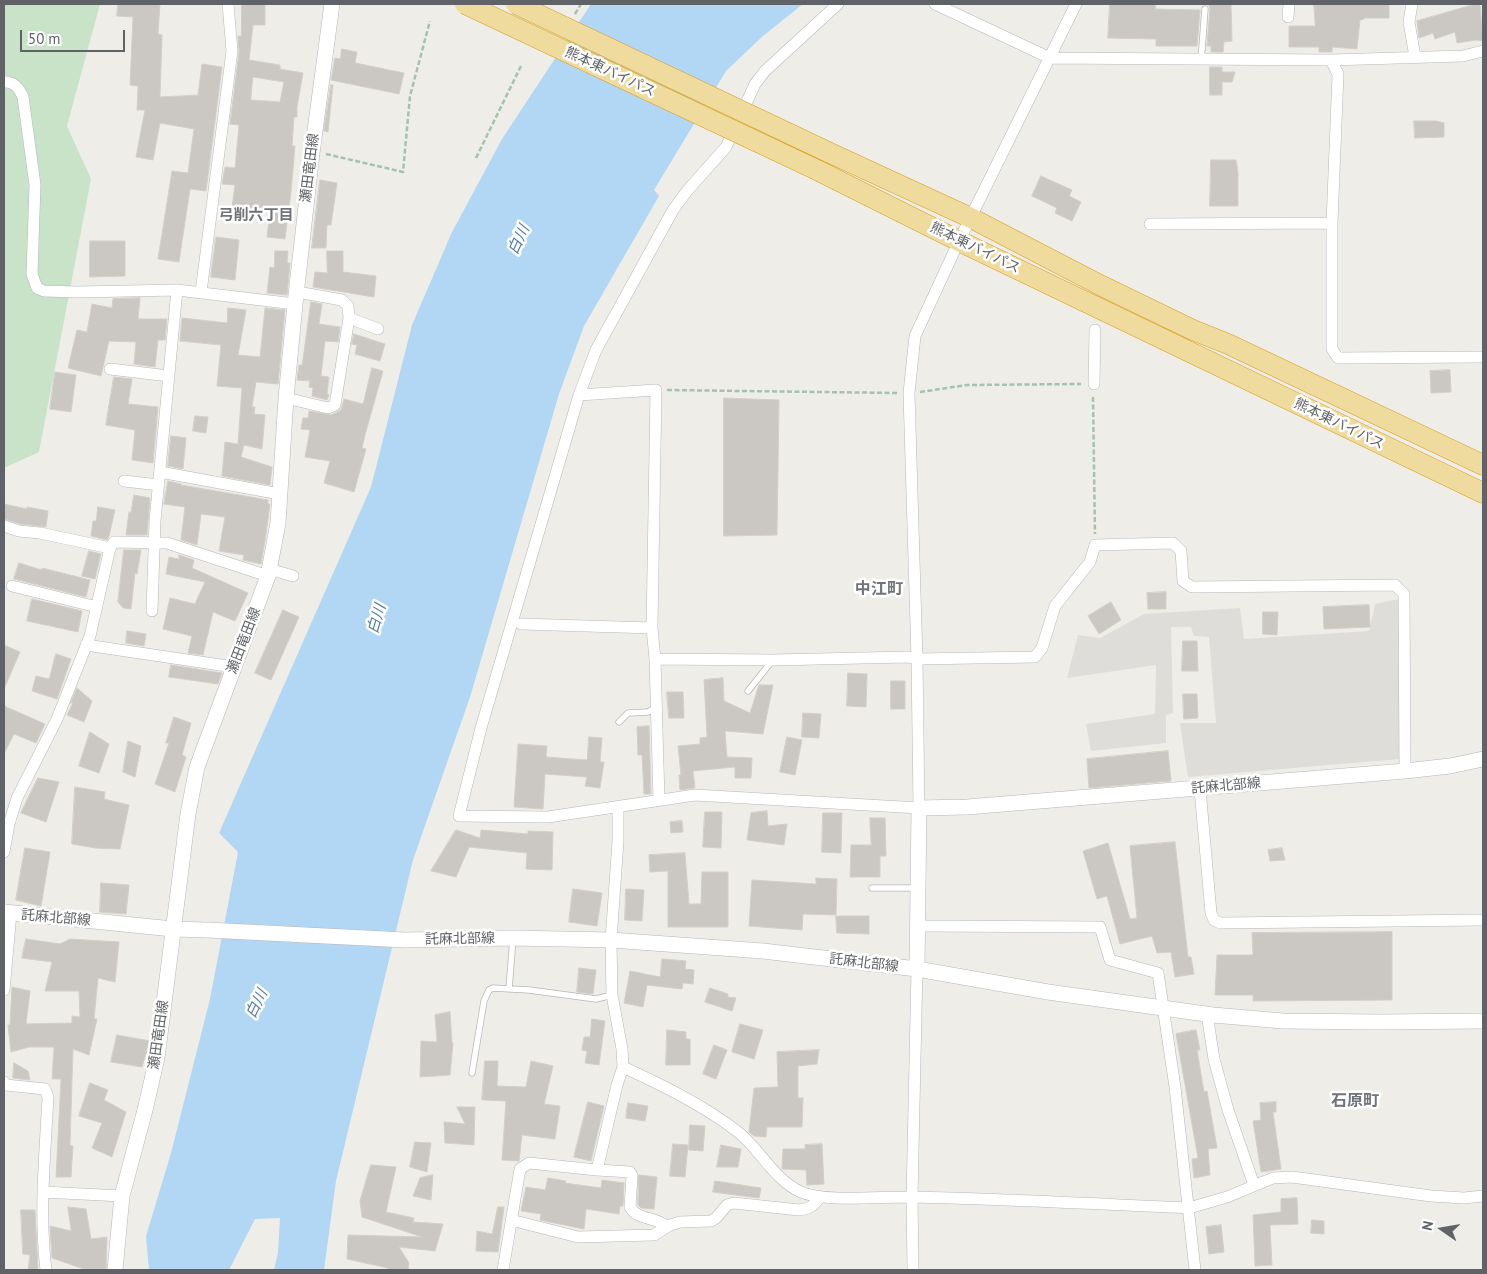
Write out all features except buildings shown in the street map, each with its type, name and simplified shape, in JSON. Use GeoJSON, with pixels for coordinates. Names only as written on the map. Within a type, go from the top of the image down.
{"type":"FeatureCollection","features":[{"type":"Feature","properties":{"kind":"highway","name":"熊本東バイパス"},"geometry":{"type":"LineString","coordinates":[[465,4],[817,170],[959,241],[1483,493]]}},
{"type":"Feature","properties":{"kind":"highway","name":"熊本東バイパス"},"geometry":{"type":"LineString","coordinates":[[516,4],[971,218],[1194,330],[1228,344],[1483,465]]}},
{"type":"Feature","properties":{"kind":"main road","name":"瀬田竜田線"},"geometry":{"type":"LineString","coordinates":[[115,1270],[122,1196],[157,1058],[188,814],[197,767],[268,573],[278,523],[286,398],[296,298],[312,153],[332,4]]}},
{"type":"Feature","properties":{"kind":"main road","name":"託麻北部線"},"geometry":{"type":"LineString","coordinates":[[917,969],[919,808],[967,807],[1200,789],[1405,771],[1450,766],[1483,759]]}},
{"type":"Feature","properties":{"kind":"main road","name":"託麻北部線"},"geometry":{"type":"LineString","coordinates":[[7,913],[173,929],[405,940],[513,938],[611,940],[763,951],[917,969],[1048,992],[1207,1014],[1293,1021],[1483,1020]]}},
{"type":"Feature","properties":{"kind":"street"},"geometry":{"type":"LineString","coordinates":[[201,292],[232,51],[228,4]]}},
{"type":"Feature","properties":{"kind":"street"},"geometry":{"type":"LineString","coordinates":[[838,4],[765,71],[755,84],[726,148],[687,191],[673,210],[596,350],[579,395],[484,718],[459,816],[548,817],[695,794],[919,808],[918,659],[909,394],[915,336],[959,241],[1076,4]]}},
{"type":"Feature","properties":{"kind":"street"},"geometry":{"type":"LineString","coordinates":[[935,4],[1050,58],[1202,55],[1331,60],[1463,56],[1483,51]]}},
{"type":"Feature","properties":{"kind":"street"},"geometry":{"type":"LineString","coordinates":[[1288,17],[1289,4]]}},
{"type":"Feature","properties":{"kind":"street"},"geometry":{"type":"LineString","coordinates":[[1412,4],[1409,22],[1415,57]]}},
{"type":"Feature","properties":{"kind":"street"},"geometry":{"type":"LineString","coordinates":[[1331,60],[1338,74],[1332,223],[1332,349],[1338,358],[1483,357]]}},
{"type":"Feature","properties":{"kind":"street"},"geometry":{"type":"LineString","coordinates":[[4,82],[14,83],[20,88],[24,96],[35,185],[32,274],[37,288],[44,291],[78,292],[177,290],[342,300],[348,306],[349,318],[335,405],[328,408],[286,398]]}},
{"type":"Feature","properties":{"kind":"street"},"geometry":{"type":"LineString","coordinates":[[1150,224],[1332,223]]}},
{"type":"Feature","properties":{"kind":"street"},"geometry":{"type":"LineString","coordinates":[[152,611],[155,521],[177,290]]}},
{"type":"Feature","properties":{"kind":"street"},"geometry":{"type":"LineString","coordinates":[[349,318],[378,329]]}},
{"type":"Feature","properties":{"kind":"street"},"geometry":{"type":"LineString","coordinates":[[1094,384],[1095,330]]}},
{"type":"Feature","properties":{"kind":"street"},"geometry":{"type":"LineString","coordinates":[[110,369],[169,376]]}},
{"type":"Feature","properties":{"kind":"street"},"geometry":{"type":"LineString","coordinates":[[579,395],[656,390],[652,628],[655,659],[659,800]]}},
{"type":"Feature","properties":{"kind":"street"},"geometry":{"type":"LineString","coordinates":[[160,472],[280,494]]}},
{"type":"Feature","properties":{"kind":"street"},"geometry":{"type":"LineString","coordinates":[[124,481],[159,484]]}},
{"type":"Feature","properties":{"kind":"street"},"geometry":{"type":"LineString","coordinates":[[4,526],[19,531],[40,533],[110,548]]}},
{"type":"Feature","properties":{"kind":"street"},"geometry":{"type":"LineString","coordinates":[[4,852],[9,824],[18,798],[57,719],[86,645],[97,607],[110,548],[114,542],[166,543],[268,573],[294,576]]}},
{"type":"Feature","properties":{"kind":"street"},"geometry":{"type":"LineString","coordinates":[[655,659],[773,660],[1035,657],[1042,648],[1055,606],[1090,562],[1095,545],[1173,543],[1181,551],[1183,580],[1192,587],[1394,585],[1404,594],[1405,771]]}},
{"type":"Feature","properties":{"kind":"street"},"geometry":{"type":"LineString","coordinates":[[12,586],[97,607]]}},
{"type":"Feature","properties":{"kind":"street"},"geometry":{"type":"LineString","coordinates":[[521,624],[652,628]]}},
{"type":"Feature","properties":{"kind":"street"},"geometry":{"type":"LineString","coordinates":[[86,645],[234,667]]}},
{"type":"Feature","properties":{"kind":"street"},"geometry":{"type":"LineString","coordinates":[[1200,789],[1211,913],[1214,920],[1220,923],[1483,920]]}},
{"type":"Feature","properties":{"kind":"street"},"geometry":{"type":"LineString","coordinates":[[597,1170],[623,1068],[622,1049],[612,995],[611,940],[618,841],[618,806]]}},
{"type":"Feature","properties":{"kind":"street"},"geometry":{"type":"LineString","coordinates":[[4,990],[7,913]]}},
{"type":"Feature","properties":{"kind":"street"},"geometry":{"type":"LineString","coordinates":[[919,926],[1100,927],[1110,960],[1158,973],[1175,1087],[1195,1270]]}},
{"type":"Feature","properties":{"kind":"street"},"geometry":{"type":"LineString","coordinates":[[913,1270],[912,1197],[917,969]]}},
{"type":"Feature","properties":{"kind":"street"},"geometry":{"type":"LineString","coordinates":[[1207,1014],[1214,1059],[1228,1110],[1254,1185]]}},
{"type":"Feature","properties":{"kind":"street"},"geometry":{"type":"LineString","coordinates":[[623,1068],[676,1092],[703,1108],[740,1133],[786,1182],[800,1192],[820,1197],[912,1197],[1189,1208],[1227,1197],[1273,1178],[1292,1178],[1431,1196],[1464,1198],[1483,1196]]}},
{"type":"Feature","properties":{"kind":"street"},"geometry":{"type":"LineString","coordinates":[[4,1082],[6,1085],[45,1089],[48,1097],[43,1192],[46,1270]]}},
{"type":"Feature","properties":{"kind":"street"},"geometry":{"type":"LineString","coordinates":[[504,1270],[520,1169],[529,1163],[630,1172],[632,1176],[631,1211],[640,1216],[659,1220],[667,1227]]}},
{"type":"Feature","properties":{"kind":"street"},"geometry":{"type":"LineString","coordinates":[[43,1192],[122,1196]]}},
{"type":"Feature","properties":{"kind":"street"},"geometry":{"type":"LineString","coordinates":[[511,1220],[578,1237],[654,1235],[680,1222],[711,1222],[726,1205],[734,1203],[798,1210],[815,1205],[820,1197]]}},
{"type":"Feature","properties":{"kind":"lane"},"geometry":{"type":"LineString","coordinates":[[1206,9],[1202,55],[1202,43],[1206,9]]}},
{"type":"Feature","properties":{"kind":"lane"},"geometry":{"type":"LineString","coordinates":[[748,691],[773,660]]}},
{"type":"Feature","properties":{"kind":"lane"},"geometry":{"type":"LineString","coordinates":[[619,722],[628,713],[648,712],[656,707]]}},
{"type":"Feature","properties":{"kind":"lane"},"geometry":{"type":"LineString","coordinates":[[872,888],[919,888]]}},
{"type":"Feature","properties":{"kind":"lane"},"geometry":{"type":"LineString","coordinates":[[509,989],[513,938]]}},
{"type":"Feature","properties":{"kind":"lane"},"geometry":{"type":"LineString","coordinates":[[472,1074],[486,995],[489,990],[494,988],[509,989],[596,1000],[612,995]]}},
{"type":"Feature","properties":{"kind":"path"},"geometry":{"type":"LineString","coordinates":[[320,152],[403,172],[410,96],[430,21]]}},
{"type":"Feature","properties":{"kind":"path"},"geometry":{"type":"LineString","coordinates":[[476,158],[521,66]]}},
{"type":"Feature","properties":{"kind":"path"},"geometry":{"type":"LineString","coordinates":[[656,390],[909,394],[967,385],[1094,384],[1095,545]]}},
{"type":"Feature","properties":{"kind":"shaded area"},"geometry":{"type":"Polygon","coordinates":[[[1399,599],[1400,759],[1188,777],[1180,723],[1216,723],[1209,637],[1194,636],[1191,627],[1171,627],[1173,713],[1166,715],[1166,743],[1091,751],[1086,724],[1155,714],[1156,665],[1067,678],[1078,635],[1100,638],[1144,614],[1240,608],[1244,639],[1369,631],[1375,604],[1399,599]]]}},
{"type":"Feature","properties":{"kind":"green space"},"geometry":{"type":"Polygon","coordinates":[[[4,4],[100,4],[67,126],[91,179],[39,452],[4,468],[4,4]]]}},
{"type":"Feature","properties":{"kind":"water","name":"白川"},"geometry":{"type":"Polygon","coordinates":[[[591,4],[803,4],[763,36],[726,71],[654,190],[659,196],[584,326],[559,394],[470,697],[413,860],[336,1181],[324,1270],[274,1270],[278,1252],[280,1218],[255,1219],[229,1270],[149,1270],[146,1236],[171,1153],[210,999],[238,852],[219,833],[371,487],[412,325],[452,232],[502,139],[591,4]]]}},
{"type":"Feature","properties":{"kind":"district","name":"弓削六丁目"},"geometry":{"type":"Point","coordinates":[256,216]}},
{"type":"Feature","properties":{"kind":"district","name":"中江町"},"geometry":{"type":"Point","coordinates":[879,589]}},
{"type":"Feature","properties":{"kind":"district","name":"石原町"},"geometry":{"type":"Point","coordinates":[1355,1101]}}]}
